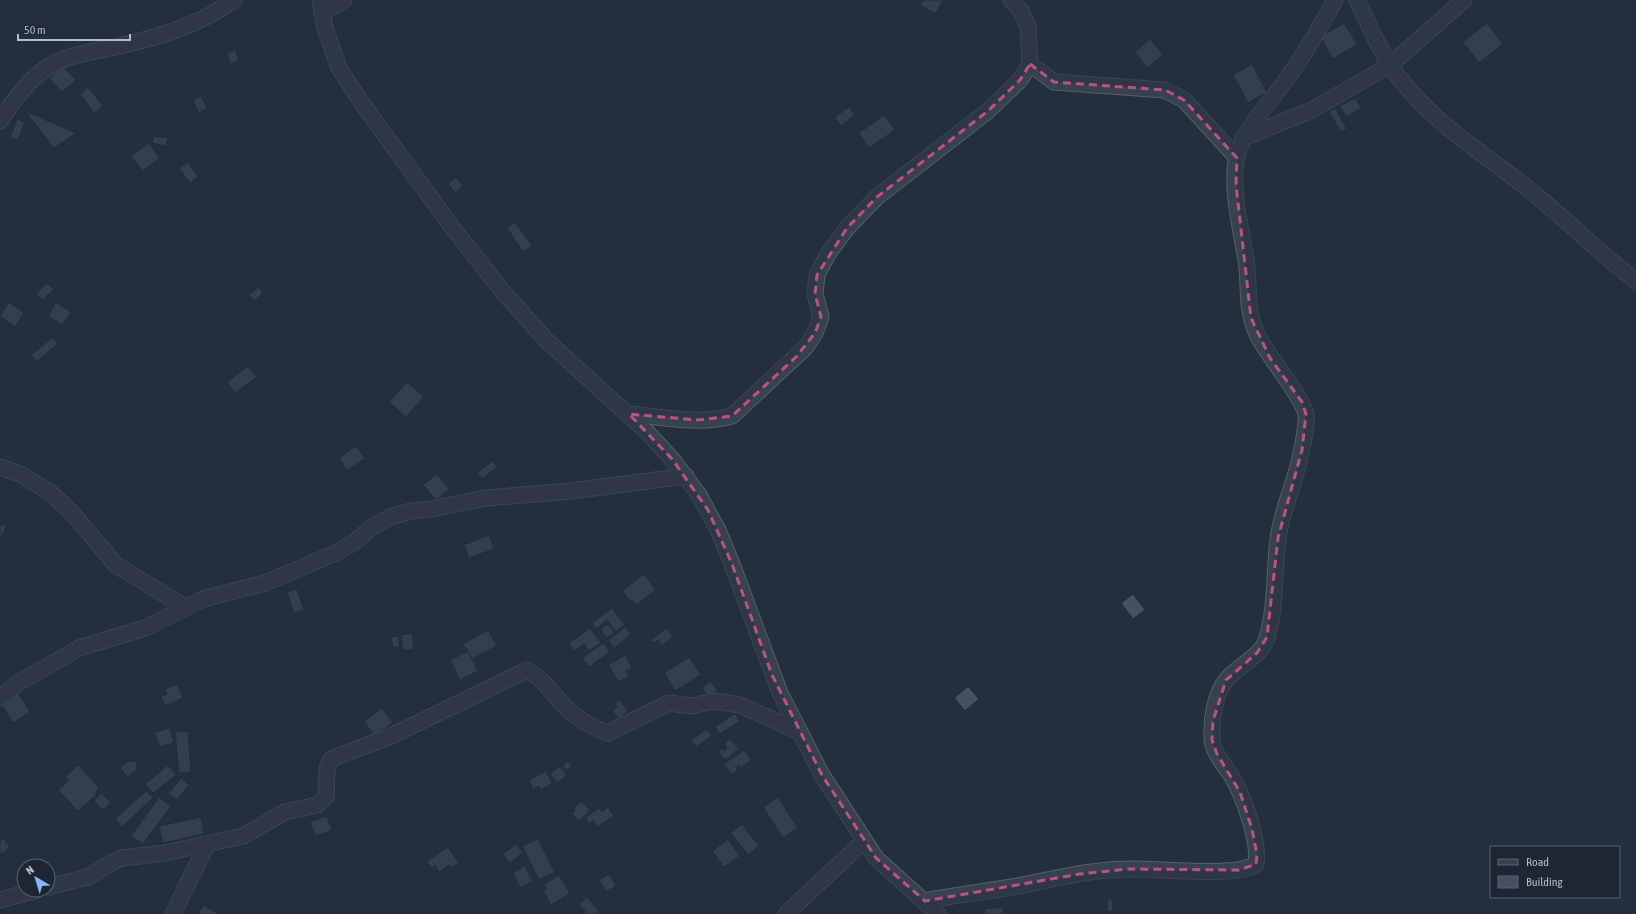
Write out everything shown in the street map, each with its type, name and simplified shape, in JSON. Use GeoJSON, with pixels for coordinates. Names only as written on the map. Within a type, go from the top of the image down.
{"type":"FeatureCollection","features":[{"type":"Feature","properties":{"kind":"street"},"geometry":{"type":"LineString","coordinates":[[0,121],[33,80],[51,65],[75,57],[161,36],[206,18],[234,0]]}},
{"type":"Feature","properties":{"kind":"street"},"geometry":{"type":"LineString","coordinates":[[344,0],[321,6],[331,48],[339,68],[347,81],[452,227],[504,293],[546,340],[629,414],[686,476],[699,495],[718,530],[772,675],[822,774],[864,842],[876,858],[938,914]]}},
{"type":"Feature","properties":{"kind":"street"},"geometry":{"type":"LineString","coordinates":[[629,414],[698,420],[719,419],[732,416],[796,357],[815,333],[821,317],[815,294],[817,275],[828,254],[847,228],[877,197],[988,111],[1020,80],[1030,64],[1028,27],[1021,11],[1011,0]]}},
{"type":"Feature","properties":{"kind":"street"},"geometry":{"type":"LineString","coordinates":[[925,901],[1087,873],[1128,869],[1196,871],[1239,870],[1250,869],[1256,864],[1257,855],[1252,829],[1240,792],[1217,754],[1212,740],[1213,722],[1217,699],[1226,680],[1264,645],[1267,637],[1274,590],[1278,538],[1287,497],[1302,450],[1306,414],[1302,402],[1270,358],[1250,318],[1247,296],[1247,265],[1236,185],[1237,158],[1244,138],[1293,70],[1315,36],[1335,0]]}},
{"type":"Feature","properties":{"kind":"street"},"geometry":{"type":"LineString","coordinates":[[1356,0],[1390,65],[1430,113],[1471,147],[1528,189],[1590,244],[1636,281]]}},
{"type":"Feature","properties":{"kind":"street"},"geometry":{"type":"LineString","coordinates":[[1244,138],[1312,110],[1390,65],[1464,0]]}},
{"type":"Feature","properties":{"kind":"street"},"geometry":{"type":"LineString","coordinates":[[1030,64],[1054,82],[1165,90],[1184,100],[1237,158]]}},
{"type":"Feature","properties":{"kind":"street"},"geometry":{"type":"LineString","coordinates":[[0,467],[20,474],[51,493],[73,514],[116,565],[185,607]]}},
{"type":"Feature","properties":{"kind":"street"},"geometry":{"type":"LineString","coordinates":[[0,698],[18,683],[79,648],[140,630],[204,599],[265,583],[336,553],[353,543],[371,528],[390,517],[411,511],[431,509],[485,498],[571,491],[686,476]]}},
{"type":"Feature","properties":{"kind":"street"},"geometry":{"type":"LineString","coordinates":[[56,885],[88,877],[122,858],[165,853],[243,836],[285,812],[322,802],[326,797],[327,767],[333,758],[388,737],[527,670],[537,675],[573,714],[594,729],[608,733],[669,703],[691,706],[714,701],[740,705],[800,732]]}},
{"type":"Feature","properties":{"kind":"street"},"geometry":{"type":"LineString","coordinates":[[786,914],[864,842]]}},
{"type":"Feature","properties":{"kind":"street"},"geometry":{"type":"LineString","coordinates":[[173,914],[207,844]]}},
{"type":"Feature","properties":{"kind":"street"},"geometry":{"type":"LineString","coordinates":[[0,900],[16,896]]}},
{"type":"Feature","properties":{"kind":"highlighted area"},"geometry":{"type":"Polygon","coordinates":[[[1030,64],[1054,82],[1165,90],[1184,100],[1237,158],[1236,185],[1251,318],[1270,358],[1302,402],[1306,414],[1302,450],[1278,538],[1267,637],[1257,653],[1226,680],[1213,721],[1212,740],[1217,754],[1240,792],[1252,829],[1257,855],[1256,864],[1239,870],[1128,869],[1080,874],[925,901],[876,858],[822,775],[772,675],[732,564],[708,510],[672,459],[629,414],[698,420],[732,416],[796,357],[815,333],[821,317],[815,294],[817,275],[847,228],[877,197],[988,111],[1020,80],[1030,64]]]}},
{"type":"Feature","properties":{"kind":"building"},"geometry":{"type":"Polygon","coordinates":[[[924,0],[943,1],[935,14],[920,5],[924,0]]]}},
{"type":"Feature","properties":{"kind":"building"},"geometry":{"type":"Polygon","coordinates":[[[1344,23],[1357,44],[1333,59],[1320,37],[1344,23]]]}},
{"type":"Feature","properties":{"kind":"building"},"geometry":{"type":"Polygon","coordinates":[[[1487,23],[1503,44],[1479,63],[1463,42],[1487,23]]]}},
{"type":"Feature","properties":{"kind":"building"},"geometry":{"type":"Polygon","coordinates":[[[1150,39],[1163,55],[1147,68],[1135,52],[1150,39]]]}},
{"type":"Feature","properties":{"kind":"building"},"geometry":{"type":"Polygon","coordinates":[[[235,50],[239,61],[230,64],[227,53],[235,50]]]}},
{"type":"Feature","properties":{"kind":"building"},"geometry":{"type":"Polygon","coordinates":[[[1252,64],[1267,92],[1248,103],[1233,75],[1252,64]]]}},
{"type":"Feature","properties":{"kind":"building"},"geometry":{"type":"Polygon","coordinates":[[[63,66],[76,80],[62,92],[49,78],[63,66]]]}},
{"type":"Feature","properties":{"kind":"building"},"geometry":{"type":"Polygon","coordinates":[[[88,87],[103,106],[94,113],[80,94],[88,87]]]}},
{"type":"Feature","properties":{"kind":"building"},"geometry":{"type":"Polygon","coordinates":[[[201,96],[207,108],[199,113],[193,101],[201,96]]]}},
{"type":"Feature","properties":{"kind":"building"},"geometry":{"type":"Polygon","coordinates":[[[1355,98],[1361,108],[1346,117],[1340,106],[1355,98]]]}},
{"type":"Feature","properties":{"kind":"building"},"geometry":{"type":"Polygon","coordinates":[[[849,107],[855,115],[841,126],[835,117],[849,107]]]}},
{"type":"Feature","properties":{"kind":"building"},"geometry":{"type":"Polygon","coordinates":[[[1335,108],[1347,129],[1341,132],[1329,112],[1335,108]]]}},
{"type":"Feature","properties":{"kind":"building"},"geometry":{"type":"Polygon","coordinates":[[[25,111],[76,133],[54,148],[25,111]]]}},
{"type":"Feature","properties":{"kind":"building"},"geometry":{"type":"Polygon","coordinates":[[[884,115],[895,130],[869,148],[859,133],[884,115]]]}},
{"type":"Feature","properties":{"kind":"building"},"geometry":{"type":"Polygon","coordinates":[[[17,119],[25,122],[18,140],[10,138],[17,119]]]}},
{"type":"Feature","properties":{"kind":"building"},"geometry":{"type":"Polygon","coordinates":[[[154,136],[168,138],[166,146],[152,143],[154,136]]]}},
{"type":"Feature","properties":{"kind":"building"},"geometry":{"type":"Polygon","coordinates":[[[149,143],[160,158],[143,171],[131,156],[149,143]]]}},
{"type":"Feature","properties":{"kind":"building"},"geometry":{"type":"Polygon","coordinates":[[[188,162],[198,177],[190,183],[179,168],[188,162]]]}},
{"type":"Feature","properties":{"kind":"building"},"geometry":{"type":"Polygon","coordinates":[[[456,177],[463,186],[455,193],[448,184],[456,177]]]}},
{"type":"Feature","properties":{"kind":"building"},"geometry":{"type":"Polygon","coordinates":[[[515,222],[532,246],[523,252],[507,228],[515,222]]]}},
{"type":"Feature","properties":{"kind":"building"},"geometry":{"type":"Polygon","coordinates":[[[47,283],[54,289],[43,300],[36,294],[47,283]]]}},
{"type":"Feature","properties":{"kind":"building"},"geometry":{"type":"Polygon","coordinates":[[[259,287],[263,293],[254,301],[249,295],[259,287]]]}},
{"type":"Feature","properties":{"kind":"building"},"geometry":{"type":"Polygon","coordinates":[[[9,302],[24,313],[15,327],[0,316],[9,302]]]}},
{"type":"Feature","properties":{"kind":"building"},"geometry":{"type":"Polygon","coordinates":[[[56,302],[71,312],[62,325],[48,316],[56,302]]]}},
{"type":"Feature","properties":{"kind":"building"},"geometry":{"type":"Polygon","coordinates":[[[53,337],[58,344],[37,361],[31,355],[53,337]]]}},
{"type":"Feature","properties":{"kind":"building"},"geometry":{"type":"Polygon","coordinates":[[[248,366],[257,377],[235,393],[227,382],[248,366]]]}},
{"type":"Feature","properties":{"kind":"building"},"geometry":{"type":"Polygon","coordinates":[[[407,382],[424,397],[406,417],[389,402],[407,382]]]}},
{"type":"Feature","properties":{"kind":"building"},"geometry":{"type":"Polygon","coordinates":[[[356,446],[365,459],[347,470],[339,458],[356,446]]]}},
{"type":"Feature","properties":{"kind":"building"},"geometry":{"type":"Polygon","coordinates":[[[493,461],[497,467],[482,479],[477,473],[493,461]]]}},
{"type":"Feature","properties":{"kind":"building"},"geometry":{"type":"Polygon","coordinates":[[[437,474],[449,489],[436,500],[423,485],[437,474]]]}},
{"type":"Feature","properties":{"kind":"building"},"geometry":{"type":"Polygon","coordinates":[[[0,524],[6,526],[0,540],[0,524]]]}},
{"type":"Feature","properties":{"kind":"building"},"geometry":{"type":"Polygon","coordinates":[[[489,535],[494,549],[469,558],[464,545],[489,535]]]}},
{"type":"Feature","properties":{"kind":"building"},"geometry":{"type":"Polygon","coordinates":[[[644,574],[656,590],[636,605],[632,600],[630,601],[622,591],[644,574]]]}},
{"type":"Feature","properties":{"kind":"building"},"geometry":{"type":"Polygon","coordinates":[[[297,589],[304,610],[294,613],[287,592],[297,589]]]}},
{"type":"Feature","properties":{"kind":"building"},"geometry":{"type":"Polygon","coordinates":[[[1133,594],[1145,610],[1133,619],[1121,603],[1133,594]]]}},
{"type":"Feature","properties":{"kind":"building"},"geometry":{"type":"Polygon","coordinates":[[[612,608],[625,625],[615,632],[607,620],[596,629],[592,623],[612,608]]]}},
{"type":"Feature","properties":{"kind":"building"},"geometry":{"type":"Polygon","coordinates":[[[606,625],[609,625],[615,633],[606,638],[601,630],[606,625]]]}},
{"type":"Feature","properties":{"kind":"building"},"geometry":{"type":"Polygon","coordinates":[[[625,627],[631,634],[614,648],[608,640],[625,627]]]}},
{"type":"Feature","properties":{"kind":"building"},"geometry":{"type":"Polygon","coordinates":[[[590,628],[601,643],[589,651],[584,644],[574,651],[569,643],[590,628]]]}},
{"type":"Feature","properties":{"kind":"building"},"geometry":{"type":"Polygon","coordinates":[[[667,628],[673,637],[662,646],[658,640],[653,643],[651,640],[667,628]]]}},
{"type":"Feature","properties":{"kind":"building"},"geometry":{"type":"Polygon","coordinates":[[[488,630],[497,646],[472,659],[463,644],[488,630]]]}},
{"type":"Feature","properties":{"kind":"building"},"geometry":{"type":"Polygon","coordinates":[[[412,633],[414,649],[403,650],[401,635],[412,633]]]}},
{"type":"Feature","properties":{"kind":"building"},"geometry":{"type":"Polygon","coordinates":[[[398,636],[400,646],[393,648],[391,637],[398,636]]]}},
{"type":"Feature","properties":{"kind":"building"},"geometry":{"type":"Polygon","coordinates":[[[603,643],[610,652],[589,667],[582,658],[603,643]]]}},
{"type":"Feature","properties":{"kind":"building"},"geometry":{"type":"Polygon","coordinates":[[[468,651],[478,671],[460,680],[450,660],[468,651]]]}},
{"type":"Feature","properties":{"kind":"building"},"geometry":{"type":"Polygon","coordinates":[[[625,655],[632,667],[626,671],[629,676],[619,682],[608,665],[625,655]]]}},
{"type":"Feature","properties":{"kind":"building"},"geometry":{"type":"Polygon","coordinates":[[[689,657],[701,675],[675,691],[664,673],[689,657]]]}},
{"type":"Feature","properties":{"kind":"building"},"geometry":{"type":"Polygon","coordinates":[[[710,681],[718,690],[709,697],[702,688],[710,681]]]}},
{"type":"Feature","properties":{"kind":"building"},"geometry":{"type":"Polygon","coordinates":[[[177,684],[183,698],[165,706],[161,696],[167,694],[165,689],[177,684]]]}},
{"type":"Feature","properties":{"kind":"building"},"geometry":{"type":"Polygon","coordinates":[[[968,686],[979,699],[965,711],[954,698],[968,686]]]}},
{"type":"Feature","properties":{"kind":"building"},"geometry":{"type":"Polygon","coordinates":[[[18,692],[30,712],[13,723],[1,703],[18,692]]]}},
{"type":"Feature","properties":{"kind":"building"},"geometry":{"type":"Polygon","coordinates":[[[620,700],[628,711],[619,719],[612,711],[617,707],[615,704],[620,700]]]}},
{"type":"Feature","properties":{"kind":"building"},"geometry":{"type":"Polygon","coordinates":[[[382,708],[393,723],[374,736],[364,721],[382,708]]]}},
{"type":"Feature","properties":{"kind":"building"},"geometry":{"type":"Polygon","coordinates":[[[735,713],[740,721],[720,734],[715,727],[735,713]]]}},
{"type":"Feature","properties":{"kind":"building"},"geometry":{"type":"Polygon","coordinates":[[[170,728],[174,743],[159,747],[155,732],[170,728]]]}},
{"type":"Feature","properties":{"kind":"building"},"geometry":{"type":"Polygon","coordinates":[[[707,729],[712,736],[696,747],[691,740],[707,729]]]}},
{"type":"Feature","properties":{"kind":"building"},"geometry":{"type":"Polygon","coordinates":[[[188,731],[191,772],[179,773],[175,732],[188,731]]]}},
{"type":"Feature","properties":{"kind":"building"},"geometry":{"type":"Polygon","coordinates":[[[730,739],[739,749],[725,760],[718,752],[723,748],[724,751],[727,748],[724,744],[730,739]]]}},
{"type":"Feature","properties":{"kind":"building"},"geometry":{"type":"Polygon","coordinates":[[[744,750],[751,760],[741,768],[739,765],[736,767],[738,770],[732,774],[724,764],[744,750]]]}},
{"type":"Feature","properties":{"kind":"building"},"geometry":{"type":"Polygon","coordinates":[[[130,760],[132,762],[134,760],[138,766],[136,767],[138,769],[127,777],[120,768],[130,760]]]}},
{"type":"Feature","properties":{"kind":"building"},"geometry":{"type":"Polygon","coordinates":[[[568,761],[572,766],[566,770],[563,766],[568,761]]]}},
{"type":"Feature","properties":{"kind":"building"},"geometry":{"type":"Polygon","coordinates":[[[78,765],[99,787],[95,792],[97,794],[78,811],[58,790],[68,781],[65,777],[78,765]]]}},
{"type":"Feature","properties":{"kind":"building"},"geometry":{"type":"Polygon","coordinates":[[[168,765],[176,775],[153,793],[145,784],[168,765]]]}},
{"type":"Feature","properties":{"kind":"building"},"geometry":{"type":"Polygon","coordinates":[[[560,766],[567,775],[557,783],[550,774],[560,766]]]}},
{"type":"Feature","properties":{"kind":"building"},"geometry":{"type":"Polygon","coordinates":[[[546,771],[552,783],[541,790],[539,786],[533,789],[529,780],[546,771]]]}},
{"type":"Feature","properties":{"kind":"building"},"geometry":{"type":"Polygon","coordinates":[[[181,778],[189,785],[177,800],[168,794],[181,778]]]}},
{"type":"Feature","properties":{"kind":"building"},"geometry":{"type":"Polygon","coordinates":[[[146,791],[153,798],[122,827],[115,819],[146,791]]]}},
{"type":"Feature","properties":{"kind":"building"},"geometry":{"type":"Polygon","coordinates":[[[101,793],[111,802],[103,810],[94,801],[101,793]]]}},
{"type":"Feature","properties":{"kind":"building"},"geometry":{"type":"Polygon","coordinates":[[[159,797],[171,806],[143,844],[131,836],[159,797]]]}},
{"type":"Feature","properties":{"kind":"building"},"geometry":{"type":"Polygon","coordinates":[[[778,797],[798,828],[783,838],[763,807],[778,797]]]}},
{"type":"Feature","properties":{"kind":"building"},"geometry":{"type":"Polygon","coordinates":[[[582,801],[590,811],[578,821],[572,814],[575,811],[573,808],[582,801]]]}},
{"type":"Feature","properties":{"kind":"building"},"geometry":{"type":"Polygon","coordinates":[[[608,807],[614,816],[597,827],[593,820],[589,824],[585,818],[599,808],[602,812],[608,807]]]}},
{"type":"Feature","properties":{"kind":"building"},"geometry":{"type":"Polygon","coordinates":[[[327,816],[332,830],[316,836],[310,822],[327,816]]]}},
{"type":"Feature","properties":{"kind":"building"},"geometry":{"type":"Polygon","coordinates":[[[201,817],[204,834],[163,843],[159,826],[201,817]]]}},
{"type":"Feature","properties":{"kind":"building"},"geometry":{"type":"Polygon","coordinates":[[[742,824],[759,846],[748,855],[731,833],[742,824]]]}},
{"type":"Feature","properties":{"kind":"building"},"geometry":{"type":"Polygon","coordinates":[[[3,838],[10,847],[0,855],[0,841],[3,838]]]}},
{"type":"Feature","properties":{"kind":"building"},"geometry":{"type":"Polygon","coordinates":[[[538,839],[555,872],[539,880],[522,846],[538,839]]]}},
{"type":"Feature","properties":{"kind":"building"},"geometry":{"type":"Polygon","coordinates":[[[728,839],[740,856],[724,867],[712,851],[728,839]]]}},
{"type":"Feature","properties":{"kind":"building"},"geometry":{"type":"Polygon","coordinates":[[[516,844],[523,853],[510,863],[503,854],[516,844]]]}},
{"type":"Feature","properties":{"kind":"building"},"geometry":{"type":"Polygon","coordinates":[[[448,847],[459,863],[451,868],[449,865],[439,872],[435,865],[431,868],[427,861],[448,847]]]}},
{"type":"Feature","properties":{"kind":"building"},"geometry":{"type":"Polygon","coordinates":[[[525,866],[533,881],[520,888],[513,873],[525,866]]]}},
{"type":"Feature","properties":{"kind":"building"},"geometry":{"type":"Polygon","coordinates":[[[609,874],[616,886],[606,892],[599,880],[609,874]]]}},
{"type":"Feature","properties":{"kind":"building"},"geometry":{"type":"Polygon","coordinates":[[[559,875],[570,893],[551,905],[543,891],[547,889],[544,885],[559,875]]]}},
{"type":"Feature","properties":{"kind":"building"},"geometry":{"type":"Polygon","coordinates":[[[587,897],[599,911],[596,914],[587,914],[579,904],[587,897]]]}},
{"type":"Feature","properties":{"kind":"building"},"geometry":{"type":"Polygon","coordinates":[[[1112,898],[1113,911],[1108,912],[1107,899],[1112,898]]]}},
{"type":"Feature","properties":{"kind":"building"},"geometry":{"type":"Polygon","coordinates":[[[203,905],[219,914],[198,914],[203,905]]]}},
{"type":"Feature","properties":{"kind":"building"},"geometry":{"type":"Polygon","coordinates":[[[1003,907],[1004,914],[986,914],[985,909],[1003,907]]]}}]}
